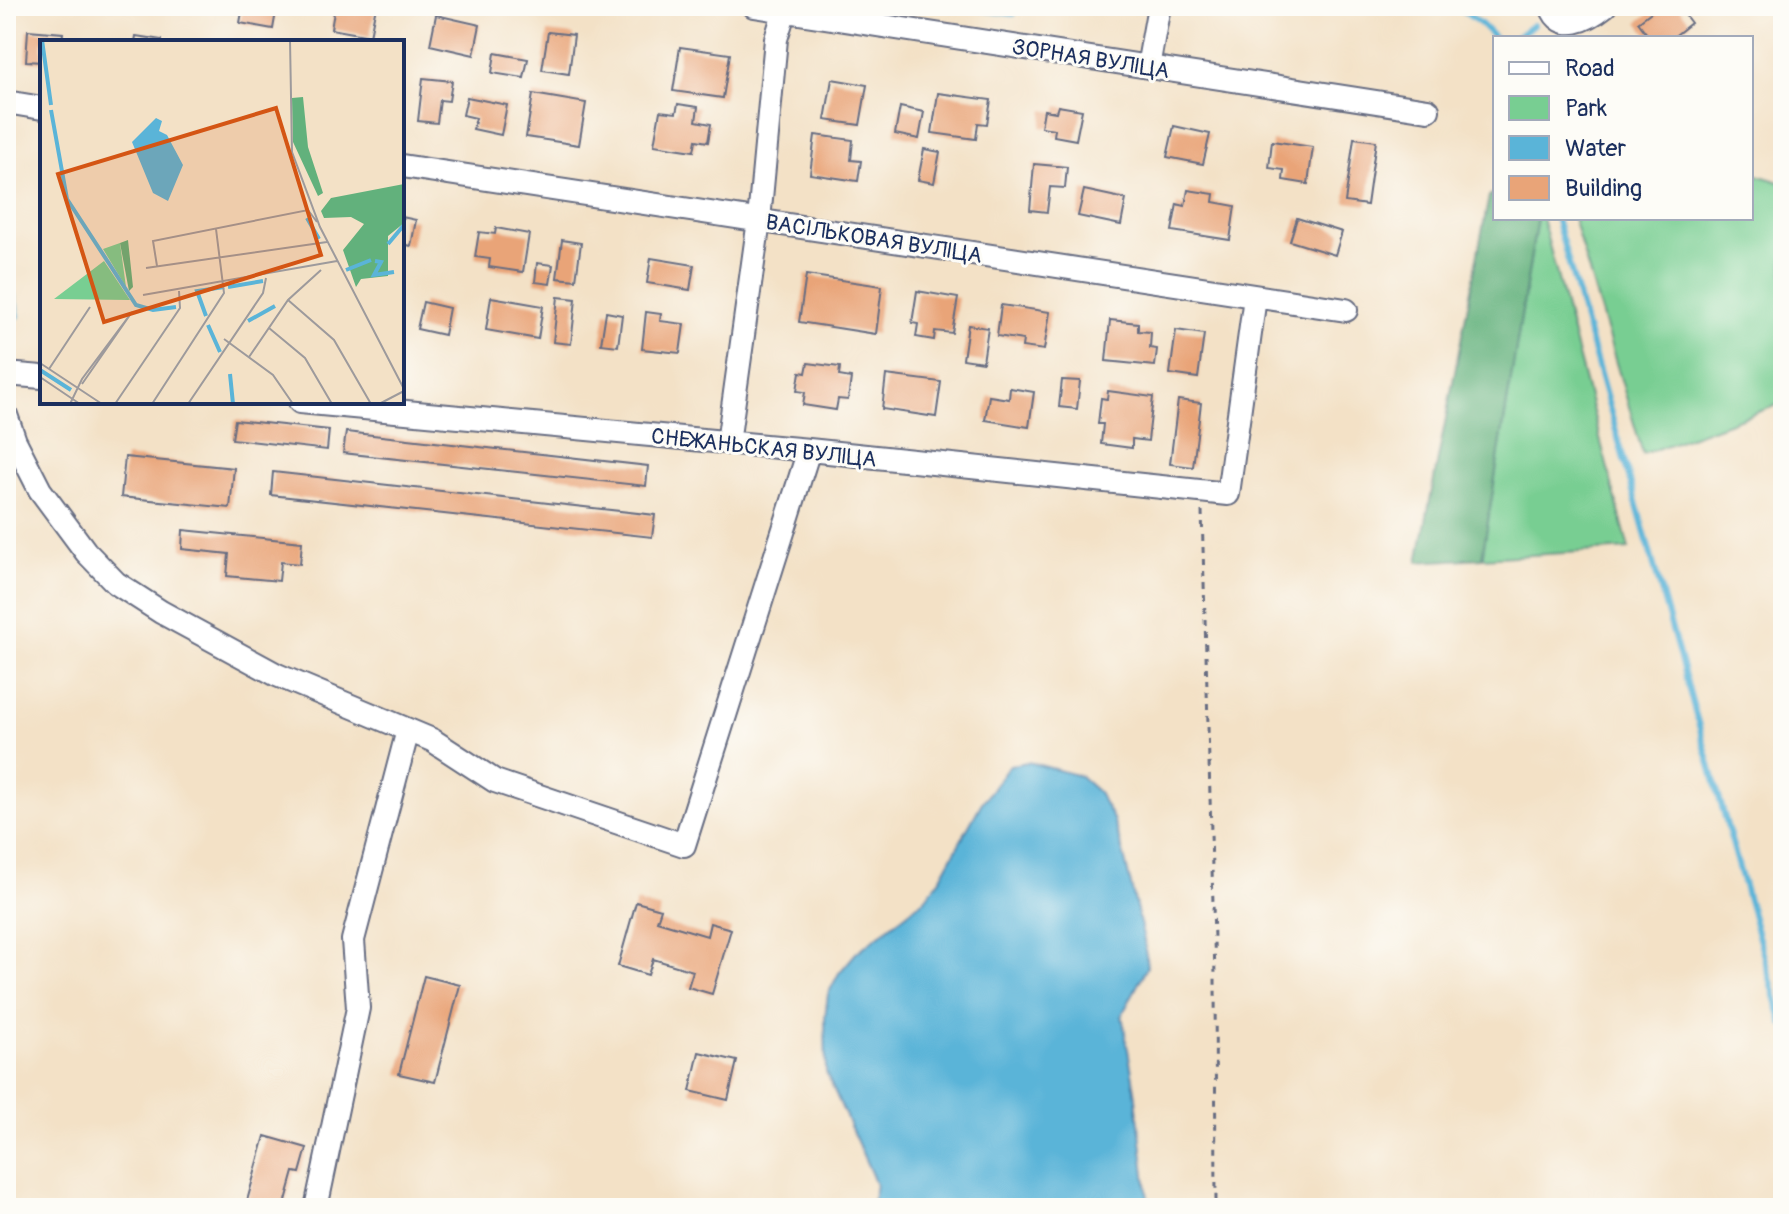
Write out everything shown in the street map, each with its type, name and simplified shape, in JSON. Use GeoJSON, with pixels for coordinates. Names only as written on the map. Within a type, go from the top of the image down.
{"type":"FeatureCollection","features":[{"type":"Feature","properties":{"kind":"street","name":"ЗОРНАЯ ВУЛІЦА"},"geometry":{"type":"LineString","coordinates":[[754,6],[786,8],[1428,110]]}},
{"type":"Feature","properties":{"kind":"street"},"geometry":{"type":"LineString","coordinates":[[1148,67],[1159,6]]}},
{"type":"Feature","properties":{"kind":"street"},"geometry":{"type":"LineString","coordinates":[[1551,6],[1559,18],[1571,23],[1584,21],[1605,6]]}},
{"type":"Feature","properties":{"kind":"street"},"geometry":{"type":"LineString","coordinates":[[728,443],[759,220],[776,39],[786,8]]}},
{"type":"Feature","properties":{"kind":"street"},"geometry":{"type":"LineString","coordinates":[[6,102],[40,108]]}},
{"type":"Feature","properties":{"kind":"street","name":"ВАСІЛЬКОВАЯ ВУЛІЦА"},"geometry":{"type":"LineString","coordinates":[[404,166],[1346,310]]}},
{"type":"Feature","properties":{"kind":"street","name":"СНЕЖАНЬСКАЯ ВУЛІЦА"},"geometry":{"type":"LineString","coordinates":[[321,404],[809,450],[1228,494],[1255,297]]}},
{"type":"Feature","properties":{"kind":"street"},"geometry":{"type":"LineString","coordinates":[[6,374],[40,377]]}},
{"type":"Feature","properties":{"kind":"street"},"geometry":{"type":"LineString","coordinates":[[6,415],[15,441],[40,490],[86,552],[116,583],[161,612],[277,675],[432,740],[495,781],[684,845],[809,450]]}},
{"type":"Feature","properties":{"kind":"street"},"geometry":{"type":"LineString","coordinates":[[316,1208],[358,1008],[353,940],[408,730]]}},
{"type":"Feature","properties":{"kind":"path"},"geometry":{"type":"LineString","coordinates":[[1202,492],[1215,975],[1216,1208]]}},
{"type":"Feature","properties":{"kind":"green space"},"geometry":{"type":"Polygon","coordinates":[[[1753,174],[1783,183],[1783,403],[1643,454],[1574,220],[1753,220],[1753,174]]]}},
{"type":"Feature","properties":{"kind":"green space"},"geometry":{"type":"Polygon","coordinates":[[[1493,193],[1493,220],[1537,220],[1482,558],[1418,562],[1489,196],[1493,193]]]}},
{"type":"Feature","properties":{"kind":"green space"},"geometry":{"type":"Polygon","coordinates":[[[1537,220],[1543,220],[1629,549],[1482,558],[1537,220]]]}},
{"type":"Feature","properties":{"kind":"water"},"geometry":{"type":"Polygon","coordinates":[[[1028,762],[1080,776],[1098,792],[1113,819],[1124,856],[1144,940],[1147,967],[1122,1015],[1135,1090],[1149,1208],[872,1208],[876,1184],[826,1072],[825,1017],[828,994],[839,973],[856,953],[925,899],[941,877],[981,804],[1010,765],[1028,762]]]}},
{"type":"Feature","properties":{"kind":"building"},"geometry":{"type":"Polygon","coordinates":[[[126,6],[167,6],[166,13],[126,6]]]}},
{"type":"Feature","properties":{"kind":"building"},"geometry":{"type":"Polygon","coordinates":[[[243,6],[277,6],[273,29],[240,23],[243,6]]]}},
{"type":"Feature","properties":{"kind":"building"},"geometry":{"type":"Polygon","coordinates":[[[335,6],[376,6],[370,36],[331,29],[335,6]]]}},
{"type":"Feature","properties":{"kind":"building"},"geometry":{"type":"Polygon","coordinates":[[[1659,6],[1678,6],[1691,23],[1675,36],[1648,36],[1638,22],[1659,6]]]}},
{"type":"Feature","properties":{"kind":"building"},"geometry":{"type":"Polygon","coordinates":[[[436,15],[480,25],[474,55],[430,45],[436,15]]]}},
{"type":"Feature","properties":{"kind":"building"},"geometry":{"type":"Polygon","coordinates":[[[28,30],[63,33],[62,40],[40,40],[40,62],[26,61],[28,30]]]}},
{"type":"Feature","properties":{"kind":"building"},"geometry":{"type":"Polygon","coordinates":[[[548,32],[574,35],[569,74],[542,70],[548,32]]]}},
{"type":"Feature","properties":{"kind":"building"},"geometry":{"type":"Polygon","coordinates":[[[136,36],[162,40],[135,40],[136,36]]]}},
{"type":"Feature","properties":{"kind":"building"},"geometry":{"type":"Polygon","coordinates":[[[680,47],[730,54],[723,98],[673,91],[680,47]]]}},
{"type":"Feature","properties":{"kind":"building"},"geometry":{"type":"Polygon","coordinates":[[[495,53],[528,59],[524,78],[492,73],[495,53]]]}},
{"type":"Feature","properties":{"kind":"building"},"geometry":{"type":"Polygon","coordinates":[[[423,78],[452,81],[449,101],[440,100],[437,123],[418,121],[423,78]]]}},
{"type":"Feature","properties":{"kind":"building"},"geometry":{"type":"Polygon","coordinates":[[[832,79],[867,85],[860,125],[825,120],[832,79]]]}},
{"type":"Feature","properties":{"kind":"building"},"geometry":{"type":"Polygon","coordinates":[[[938,93],[991,100],[987,124],[978,123],[976,139],[932,133],[938,93]]]}},
{"type":"Feature","properties":{"kind":"building"},"geometry":{"type":"Polygon","coordinates":[[[533,94],[586,103],[579,145],[526,137],[533,94]]]}},
{"type":"Feature","properties":{"kind":"building"},"geometry":{"type":"Polygon","coordinates":[[[467,97],[507,105],[501,135],[473,129],[476,118],[463,115],[467,97]]]}},
{"type":"Feature","properties":{"kind":"building"},"geometry":{"type":"Polygon","coordinates":[[[678,104],[698,107],[696,121],[711,124],[708,142],[696,140],[694,151],[654,145],[660,111],[676,113],[678,104]]]}},
{"type":"Feature","properties":{"kind":"building"},"geometry":{"type":"Polygon","coordinates":[[[1058,106],[1082,110],[1076,140],[1054,136],[1055,129],[1041,127],[1044,110],[1056,112],[1058,106]]]}},
{"type":"Feature","properties":{"kind":"building"},"geometry":{"type":"Polygon","coordinates":[[[900,107],[924,112],[919,139],[895,134],[900,107]]]}},
{"type":"Feature","properties":{"kind":"building"},"geometry":{"type":"Polygon","coordinates":[[[1174,126],[1210,134],[1203,164],[1167,157],[1174,126]]]}},
{"type":"Feature","properties":{"kind":"building"},"geometry":{"type":"Polygon","coordinates":[[[815,135],[853,140],[851,160],[861,161],[858,181],[810,174],[815,135]]]}},
{"type":"Feature","properties":{"kind":"building"},"geometry":{"type":"Polygon","coordinates":[[[1354,138],[1376,141],[1367,205],[1345,202],[1354,138]]]}},
{"type":"Feature","properties":{"kind":"building"},"geometry":{"type":"Polygon","coordinates":[[[1272,141],[1313,147],[1308,184],[1283,180],[1284,170],[1269,168],[1272,141]]]}},
{"type":"Feature","properties":{"kind":"building"},"geometry":{"type":"Polygon","coordinates":[[[924,149],[940,152],[934,183],[918,180],[924,149]]]}},
{"type":"Feature","properties":{"kind":"building"},"geometry":{"type":"Polygon","coordinates":[[[1034,164],[1067,167],[1065,188],[1050,187],[1047,212],[1030,210],[1034,164]]]}},
{"type":"Feature","properties":{"kind":"building"},"geometry":{"type":"Polygon","coordinates":[[[1084,190],[1126,199],[1121,225],[1078,216],[1084,190]]]}},
{"type":"Feature","properties":{"kind":"building"},"geometry":{"type":"Polygon","coordinates":[[[1188,190],[1214,194],[1213,202],[1235,206],[1230,240],[1172,231],[1177,204],[1185,206],[1188,190]]]}},
{"type":"Feature","properties":{"kind":"building"},"geometry":{"type":"Polygon","coordinates":[[[404,217],[416,220],[411,246],[404,244],[404,217]]]}},
{"type":"Feature","properties":{"kind":"building"},"geometry":{"type":"Polygon","coordinates":[[[1297,218],[1342,232],[1335,255],[1290,241],[1297,218]]]}},
{"type":"Feature","properties":{"kind":"building"},"geometry":{"type":"Polygon","coordinates":[[[496,228],[529,234],[523,272],[489,267],[490,259],[475,257],[479,232],[495,234],[496,228]]]}},
{"type":"Feature","properties":{"kind":"building"},"geometry":{"type":"Polygon","coordinates":[[[562,240],[581,243],[576,280],[557,278],[562,240]]]}},
{"type":"Feature","properties":{"kind":"building"},"geometry":{"type":"Polygon","coordinates":[[[651,258],[694,265],[690,290],[647,283],[651,258]]]}},
{"type":"Feature","properties":{"kind":"building"},"geometry":{"type":"Polygon","coordinates":[[[537,263],[553,265],[550,284],[535,282],[537,263]]]}},
{"type":"Feature","properties":{"kind":"building"},"geometry":{"type":"Polygon","coordinates":[[[806,275],[882,286],[876,334],[799,322],[806,275]]]}},
{"type":"Feature","properties":{"kind":"building"},"geometry":{"type":"Polygon","coordinates":[[[917,291],[958,298],[952,333],[935,331],[934,340],[916,337],[918,324],[912,323],[917,291]]]}},
{"type":"Feature","properties":{"kind":"building"},"geometry":{"type":"Polygon","coordinates":[[[491,297],[543,306],[538,339],[486,330],[491,297]]]}},
{"type":"Feature","properties":{"kind":"building"},"geometry":{"type":"Polygon","coordinates":[[[558,297],[576,299],[571,344],[553,342],[558,297]]]}},
{"type":"Feature","properties":{"kind":"building"},"geometry":{"type":"Polygon","coordinates":[[[423,302],[449,308],[444,335],[417,329],[423,302]]]}},
{"type":"Feature","properties":{"kind":"building"},"geometry":{"type":"Polygon","coordinates":[[[1001,305],[1050,312],[1044,350],[1022,347],[1023,340],[997,336],[1001,305]]]}},
{"type":"Feature","properties":{"kind":"building"},"geometry":{"type":"Polygon","coordinates":[[[606,312],[622,315],[618,346],[601,344],[606,312]]]}},
{"type":"Feature","properties":{"kind":"building"},"geometry":{"type":"Polygon","coordinates":[[[646,312],[661,314],[660,321],[684,324],[680,353],[642,349],[646,312]]]}},
{"type":"Feature","properties":{"kind":"building"},"geometry":{"type":"Polygon","coordinates":[[[1110,320],[1138,323],[1138,331],[1151,332],[1150,348],[1157,349],[1155,366],[1106,361],[1110,320]]]}},
{"type":"Feature","properties":{"kind":"building"},"geometry":{"type":"Polygon","coordinates":[[[968,325],[988,328],[983,362],[963,359],[968,325]]]}},
{"type":"Feature","properties":{"kind":"building"},"geometry":{"type":"Polygon","coordinates":[[[1176,330],[1204,334],[1198,378],[1170,374],[1176,330]]]}},
{"type":"Feature","properties":{"kind":"building"},"geometry":{"type":"Polygon","coordinates":[[[808,363],[840,367],[839,376],[851,378],[848,400],[838,399],[836,410],[803,405],[805,392],[797,391],[800,372],[806,373],[808,363]]]}},
{"type":"Feature","properties":{"kind":"building"},"geometry":{"type":"Polygon","coordinates":[[[886,375],[941,382],[936,417],[882,409],[886,375]]]}},
{"type":"Feature","properties":{"kind":"building"},"geometry":{"type":"Polygon","coordinates":[[[1062,380],[1080,381],[1077,409],[1059,407],[1062,380]]]}},
{"type":"Feature","properties":{"kind":"building"},"geometry":{"type":"Polygon","coordinates":[[[1010,388],[1034,392],[1029,427],[985,420],[989,396],[1009,399],[1010,388]]]}},
{"type":"Feature","properties":{"kind":"building"},"geometry":{"type":"Polygon","coordinates":[[[1108,391],[1153,397],[1148,441],[1132,439],[1132,448],[1101,444],[1103,424],[1098,424],[1101,398],[1107,399],[1108,391]]]}},
{"type":"Feature","properties":{"kind":"building"},"geometry":{"type":"Polygon","coordinates":[[[1178,400],[1201,403],[1193,467],[1170,464],[1178,400]]]}},
{"type":"Feature","properties":{"kind":"building"},"geometry":{"type":"Polygon","coordinates":[[[235,420],[329,430],[327,450],[232,439],[235,420]]]}},
{"type":"Feature","properties":{"kind":"building"},"geometry":{"type":"Polygon","coordinates":[[[346,432],[648,466],[646,486],[343,453],[346,432]]]}},
{"type":"Feature","properties":{"kind":"building"},"geometry":{"type":"Polygon","coordinates":[[[125,457],[234,468],[230,508],[121,497],[125,457]]]}},
{"type":"Feature","properties":{"kind":"building"},"geometry":{"type":"Polygon","coordinates":[[[273,472],[655,515],[652,537],[271,495],[273,472]]]}},
{"type":"Feature","properties":{"kind":"building"},"geometry":{"type":"Polygon","coordinates":[[[183,530],[302,542],[300,564],[281,562],[279,581],[227,576],[229,554],[182,549],[183,530]]]}},
{"type":"Feature","properties":{"kind":"building"},"geometry":{"type":"Polygon","coordinates":[[[636,902],[661,909],[657,921],[707,936],[710,923],[731,929],[712,994],[688,987],[693,971],[653,959],[648,975],[618,966],[636,902]]]}},
{"type":"Feature","properties":{"kind":"building"},"geometry":{"type":"Polygon","coordinates":[[[424,976],[460,985],[435,1082],[399,1074],[424,976]]]}},
{"type":"Feature","properties":{"kind":"building"},"geometry":{"type":"Polygon","coordinates":[[[699,1052],[737,1061],[728,1100],[690,1091],[699,1052]]]}},
{"type":"Feature","properties":{"kind":"building"},"geometry":{"type":"Polygon","coordinates":[[[265,1136],[307,1148],[300,1173],[294,1172],[284,1208],[245,1208],[265,1136]]]}},
{"type":"Feature","properties":{"kind":"waterway"},"geometry":{"type":"LineString","coordinates":[[957,6],[1013,14],[1014,6]]}},
{"type":"Feature","properties":{"kind":"waterway"},"geometry":{"type":"LineString","coordinates":[[1456,6],[1493,36]]}},
{"type":"Feature","properties":{"kind":"waterway"},"geometry":{"type":"LineString","coordinates":[[1519,36],[1533,25]]}},
{"type":"Feature","properties":{"kind":"waterway"},"geometry":{"type":"LineString","coordinates":[[1557,220],[1783,1024]]}},
{"type":"Feature","properties":{"kind":"waterway"},"geometry":{"type":"LineString","coordinates":[[6,265],[18,316]]}},
{"type":"Feature","properties":{"kind":"waterway"},"geometry":{"type":"LineString","coordinates":[[1776,1208],[1783,1168]]}}]}
